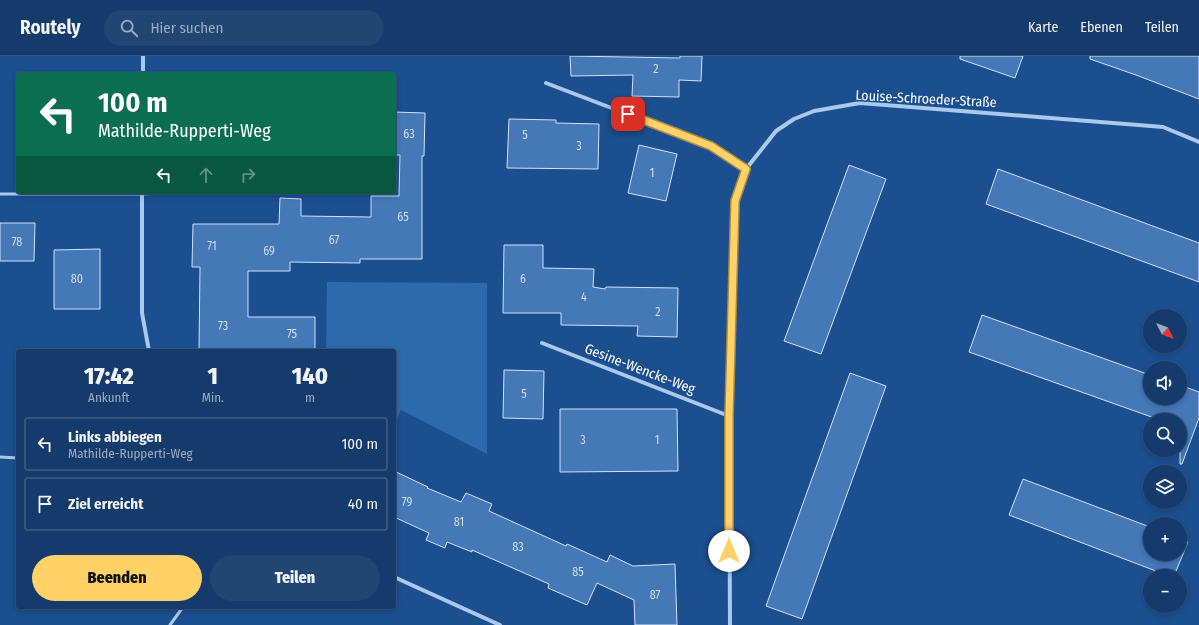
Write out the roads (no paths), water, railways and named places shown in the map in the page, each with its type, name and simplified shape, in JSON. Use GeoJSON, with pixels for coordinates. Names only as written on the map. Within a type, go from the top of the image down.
{"type":"FeatureCollection","features":[{"type":"Feature","properties":{"kind":"street"},"geometry":{"type":"LineString","coordinates":[[143,56],[143,72]]}},
{"type":"Feature","properties":{"kind":"street"},"geometry":{"type":"LineString","coordinates":[[546,83],[711,146],[746,169]]}},
{"type":"Feature","properties":{"kind":"street","name":"Louise-Schroeder-Straße"},"geometry":{"type":"LineString","coordinates":[[730,625],[729,416],[735,201],[746,169],[776,132],[794,119],[814,111],[860,103],[1163,128],[1199,142]]}},
{"type":"Feature","properties":{"kind":"street"},"geometry":{"type":"LineString","coordinates":[[142,194],[142,313],[149,349]]}},
{"type":"Feature","properties":{"kind":"street","name":"Gesine-Wencke-Weg"},"geometry":{"type":"LineString","coordinates":[[542,343],[729,416]]}},
{"type":"Feature","properties":{"kind":"street"},"geometry":{"type":"LineString","coordinates":[[396,578],[500,625]]}},
{"type":"Feature","properties":{"kind":"lane"},"geometry":{"type":"LineString","coordinates":[[0,194],[16,194]]}},
{"type":"Feature","properties":{"kind":"lane"},"geometry":{"type":"LineString","coordinates":[[0,457],[16,458]]}},
{"type":"Feature","properties":{"kind":"lane"},"geometry":{"type":"LineString","coordinates":[[170,625],[182,609]]}}]}
